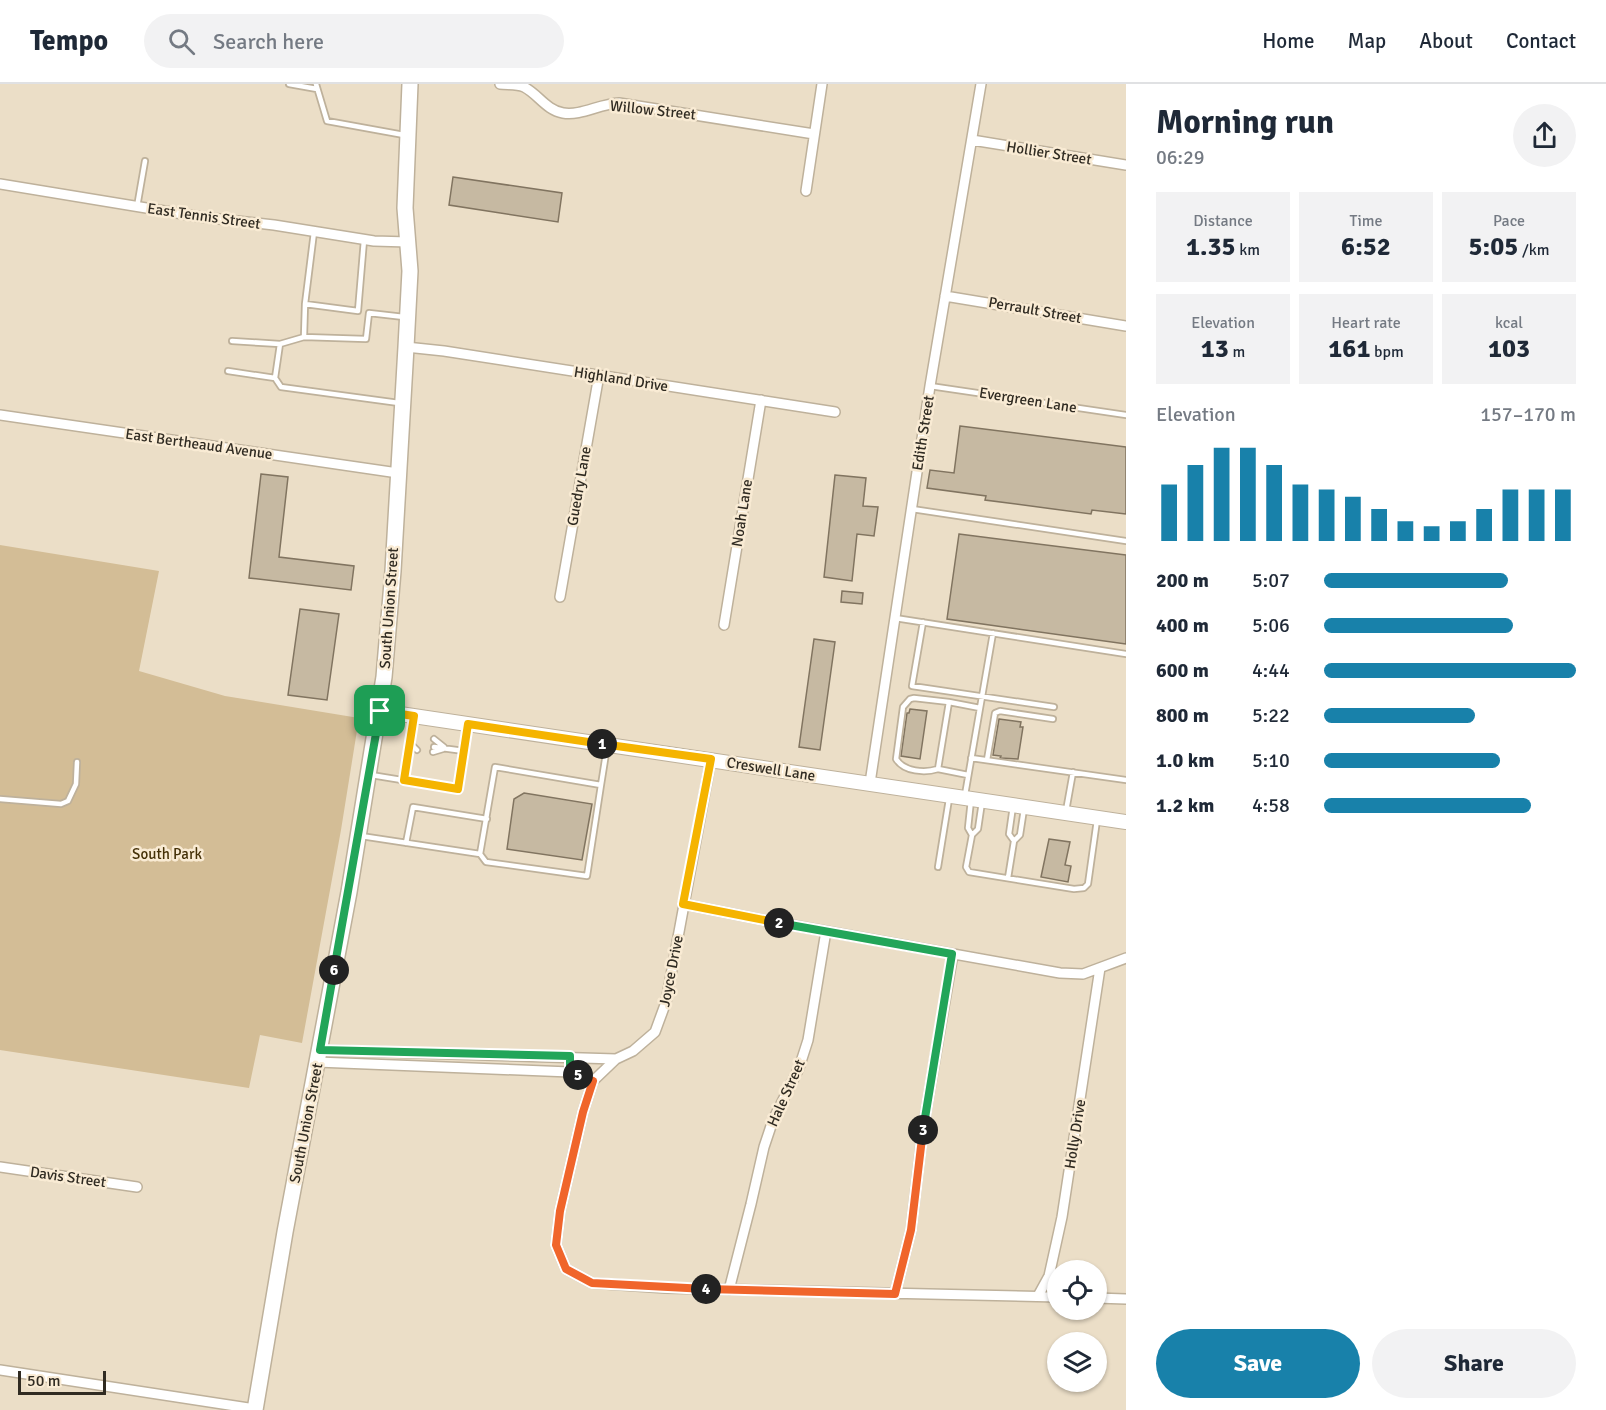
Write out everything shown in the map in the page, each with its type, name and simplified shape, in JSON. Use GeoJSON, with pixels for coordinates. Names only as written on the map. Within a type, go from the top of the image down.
{"type":"FeatureCollection","features":[{"type":"Feature","properties":{"kind":"main road","name":"South Union Street"},"geometry":{"type":"LineString","coordinates":[[255,1410],[380,711],[393,570],[404,404],[410,271],[405,208],[410,84]]}},
{"type":"Feature","properties":{"kind":"main road","name":"Creswell Lane"},"geometry":{"type":"LineString","coordinates":[[380,711],[1126,822]]}},
{"type":"Feature","properties":{"kind":"street","name":"Willow Street"},"geometry":{"type":"LineString","coordinates":[[500,84],[523,85],[548,107],[562,113],[577,114],[604,104],[619,103],[814,134]]}},
{"type":"Feature","properties":{"kind":"street"},"geometry":{"type":"LineString","coordinates":[[806,190],[822,84]]}},
{"type":"Feature","properties":{"kind":"street","name":"Edith Street"},"geometry":{"type":"LineString","coordinates":[[870,783],[930,386],[981,84]]}},
{"type":"Feature","properties":{"kind":"street","name":"Hollier Street"},"geometry":{"type":"LineString","coordinates":[[972,140],[1126,165]]}},
{"type":"Feature","properties":{"kind":"street","name":"East Tennis Street"},"geometry":{"type":"LineString","coordinates":[[0,184],[201,217],[364,240],[408,242]]}},
{"type":"Feature","properties":{"kind":"street","name":"Perrault Street"},"geometry":{"type":"LineString","coordinates":[[945,296],[1126,326]]}},
{"type":"Feature","properties":{"kind":"street","name":"Highland Drive"},"geometry":{"type":"LineString","coordinates":[[406,347],[835,412]]}},
{"type":"Feature","properties":{"kind":"street","name":"Guedry Lane"},"geometry":{"type":"LineString","coordinates":[[560,597],[598,375]]}},
{"type":"Feature","properties":{"kind":"street","name":"Noah Lane"},"geometry":{"type":"LineString","coordinates":[[724,625],[760,400]]}},
{"type":"Feature","properties":{"kind":"street","name":"East Bertheaud Avenue"},"geometry":{"type":"LineString","coordinates":[[0,415],[398,474]]}},
{"type":"Feature","properties":{"kind":"street","name":"Joyce Drive"},"geometry":{"type":"LineString","coordinates":[[593,1081],[616,1059],[633,1051],[655,1032],[666,1002],[711,759]]}},
{"type":"Feature","properties":{"kind":"street"},"geometry":{"type":"LineString","coordinates":[[683,904],[1060,973],[1083,974],[1126,958]]}},
{"type":"Feature","properties":{"kind":"street","name":"Hale Street"},"geometry":{"type":"LineString","coordinates":[[729,1290],[752,1204],[764,1147],[773,1120],[799,1068],[808,1040],[826,931]]}},
{"type":"Feature","properties":{"kind":"street"},"geometry":{"type":"LineString","coordinates":[[895,1294],[911,1230],[923,1129],[952,954]]}},
{"type":"Feature","properties":{"kind":"street","name":"Holly Drive"},"geometry":{"type":"LineString","coordinates":[[1038,1296],[1050,1276],[1062,1217],[1100,968]]}},
{"type":"Feature","properties":{"kind":"street"},"geometry":{"type":"LineString","coordinates":[[318,1056],[570,1056],[616,1059]]}},
{"type":"Feature","properties":{"kind":"street"},"geometry":{"type":"LineString","coordinates":[[318,1056],[570,1072],[593,1081],[583,1112],[560,1211],[556,1245],[566,1269],[592,1283],[729,1290],[1047,1296]]}},
{"type":"Feature","properties":{"kind":"street"},"geometry":{"type":"LineString","coordinates":[[570,1056],[570,1072]]}},
{"type":"Feature","properties":{"kind":"street","name":"Davis Street"},"geometry":{"type":"LineString","coordinates":[[0,1167],[137,1187]]}},
{"type":"Feature","properties":{"kind":"street"},"geometry":{"type":"LineString","coordinates":[[1107,1298],[1126,1299]]}},
{"type":"Feature","properties":{"kind":"street"},"geometry":{"type":"LineString","coordinates":[[0,1370],[255,1410]]}},
{"type":"Feature","properties":{"kind":"lane"},"geometry":{"type":"LineString","coordinates":[[289,84],[317,87],[327,121],[407,135]]}},
{"type":"Feature","properties":{"kind":"lane"},"geometry":{"type":"LineString","coordinates":[[137,207],[146,161]]}},
{"type":"Feature","properties":{"kind":"lane"},"geometry":{"type":"LineString","coordinates":[[304,337],[305,304],[314,232]]}},
{"type":"Feature","properties":{"kind":"lane"},"geometry":{"type":"LineString","coordinates":[[358,311],[364,240]]}},
{"type":"Feature","properties":{"kind":"lane"},"geometry":{"type":"LineString","coordinates":[[305,304],[407,317]]}},
{"type":"Feature","properties":{"kind":"lane"},"geometry":{"type":"LineString","coordinates":[[232,341],[280,344],[304,337],[366,339],[369,313]]}},
{"type":"Feature","properties":{"kind":"lane"},"geometry":{"type":"LineString","coordinates":[[280,344],[275,378],[281,387],[404,404]]}},
{"type":"Feature","properties":{"kind":"lane"},"geometry":{"type":"LineString","coordinates":[[228,371],[275,378]]}},
{"type":"Feature","properties":{"kind":"lane","name":"Evergreen Lane"},"geometry":{"type":"LineString","coordinates":[[930,386],[1126,415]]}},
{"type":"Feature","properties":{"kind":"lane"},"geometry":{"type":"LineString","coordinates":[[911,509],[1126,541]]}},
{"type":"Feature","properties":{"kind":"lane"},"geometry":{"type":"LineString","coordinates":[[895,618],[1126,654]]}},
{"type":"Feature","properties":{"kind":"lane"},"geometry":{"type":"LineString","coordinates":[[923,622],[912,686],[1054,708]]}},
{"type":"Feature","properties":{"kind":"lane"},"geometry":{"type":"LineString","coordinates":[[972,835],[968,828],[968,775],[993,633]]}},
{"type":"Feature","properties":{"kind":"lane"},"geometry":{"type":"LineString","coordinates":[[968,775],[938,770],[908,769],[898,764],[896,759],[903,707],[914,698],[980,708]]}},
{"type":"Feature","properties":{"kind":"lane"},"geometry":{"type":"LineString","coordinates":[[938,770],[949,702]]}},
{"type":"Feature","properties":{"kind":"lane"},"geometry":{"type":"LineString","coordinates":[[987,760],[995,713],[1000,711],[1053,719]]}},
{"type":"Feature","properties":{"kind":"lane"},"geometry":{"type":"LineString","coordinates":[[404,780],[414,716]]}},
{"type":"Feature","properties":{"kind":"lane"},"geometry":{"type":"LineString","coordinates":[[369,774],[458,789],[468,724]]}},
{"type":"Feature","properties":{"kind":"lane"},"geometry":{"type":"LineString","coordinates":[[410,743],[419,738]]}},
{"type":"Feature","properties":{"kind":"lane"},"geometry":{"type":"LineString","coordinates":[[434,739],[446,749]]}},
{"type":"Feature","properties":{"kind":"lane"},"geometry":{"type":"LineString","coordinates":[[410,743],[417,747]]}},
{"type":"Feature","properties":{"kind":"lane"},"geometry":{"type":"LineString","coordinates":[[358,836],[480,854],[486,862],[587,876],[607,745]]}},
{"type":"Feature","properties":{"kind":"lane"},"geometry":{"type":"LineString","coordinates":[[433,750],[464,751]]}},
{"type":"Feature","properties":{"kind":"lane"},"geometry":{"type":"LineString","coordinates":[[971,758],[1126,780]]}},
{"type":"Feature","properties":{"kind":"lane"},"geometry":{"type":"LineString","coordinates":[[0,799],[61,804],[68,801],[76,784],[77,762]]}},
{"type":"Feature","properties":{"kind":"lane"},"geometry":{"type":"LineString","coordinates":[[480,854],[495,767],[601,785]]}},
{"type":"Feature","properties":{"kind":"lane"},"geometry":{"type":"LineString","coordinates":[[1066,813],[1073,772]]}},
{"type":"Feature","properties":{"kind":"lane"},"geometry":{"type":"LineString","coordinates":[[967,798],[978,829],[972,835],[967,870],[969,872],[1074,889],[1084,888],[1088,884],[1097,817]]}},
{"type":"Feature","properties":{"kind":"lane"},"geometry":{"type":"LineString","coordinates":[[938,867],[967,798]]}},
{"type":"Feature","properties":{"kind":"lane"},"geometry":{"type":"LineString","coordinates":[[1014,840],[1009,834],[1018,806]]}},
{"type":"Feature","properties":{"kind":"lane"},"geometry":{"type":"LineString","coordinates":[[1008,879],[1014,840],[1020,835],[1018,806]]}},
{"type":"Feature","properties":{"kind":"lane"},"geometry":{"type":"LineString","coordinates":[[406,843],[413,807],[487,819]]}},
{"type":"Feature","properties":{"kind":"green space","name":"South Park"},"geometry":{"type":"Polygon","coordinates":[[[0,545],[159,571],[139,671],[225,696],[359,718],[302,1043],[260,1035],[249,1088],[0,1050],[0,545]]]}},
{"type":"Feature","properties":{"kind":"building"},"geometry":{"type":"Polygon","coordinates":[[[453,177],[562,193],[558,222],[449,205],[453,177]]]}},
{"type":"Feature","properties":{"kind":"building"},"geometry":{"type":"Polygon","coordinates":[[[960,426],[1126,447],[1126,514],[1092,510],[1091,514],[985,500],[986,496],[927,488],[930,470],[954,473],[960,426]]]}},
{"type":"Feature","properties":{"kind":"building"},"geometry":{"type":"Polygon","coordinates":[[[261,474],[288,477],[279,557],[354,566],[351,590],[249,578],[261,474]]]}},
{"type":"Feature","properties":{"kind":"building"},"geometry":{"type":"Polygon","coordinates":[[[835,475],[866,478],[863,506],[878,507],[874,536],[857,534],[852,581],[824,577],[835,475]]]}},
{"type":"Feature","properties":{"kind":"building"},"geometry":{"type":"Polygon","coordinates":[[[959,534],[1126,555],[1126,644],[947,619],[959,534]]]}},
{"type":"Feature","properties":{"kind":"building"},"geometry":{"type":"Polygon","coordinates":[[[842,591],[863,593],[862,604],[841,602],[842,591]]]}},
{"type":"Feature","properties":{"kind":"building"},"geometry":{"type":"Polygon","coordinates":[[[300,609],[339,614],[327,700],[288,695],[300,609]]]}},
{"type":"Feature","properties":{"kind":"building"},"geometry":{"type":"Polygon","coordinates":[[[814,639],[835,642],[820,750],[799,747],[814,639]]]}},
{"type":"Feature","properties":{"kind":"building"},"geometry":{"type":"Polygon","coordinates":[[[910,709],[927,711],[920,759],[901,756],[907,713],[910,709]]]}},
{"type":"Feature","properties":{"kind":"building"},"geometry":{"type":"Polygon","coordinates":[[[999,719],[1021,722],[1020,727],[1023,727],[1018,759],[1000,758],[1001,756],[993,755],[999,719]]]}},
{"type":"Feature","properties":{"kind":"building"},"geometry":{"type":"Polygon","coordinates":[[[524,793],[592,804],[582,860],[507,849],[514,799],[524,793]]]}},
{"type":"Feature","properties":{"kind":"building"},"geometry":{"type":"Polygon","coordinates":[[[1049,839],[1070,842],[1065,865],[1071,866],[1068,882],[1041,877],[1049,839]]]}},
{"type":"Feature","properties":{"kind":"route"},"geometry":{"type":"LineString","coordinates":[[380,711],[414,716],[404,780],[458,789],[468,724],[711,759],[683,904],[952,954],[923,1129],[911,1230],[895,1294],[665,1288],[592,1283],[566,1269],[556,1245],[560,1211],[583,1112],[593,1081],[570,1072],[570,1056],[320,1050],[380,711]]}}]}
